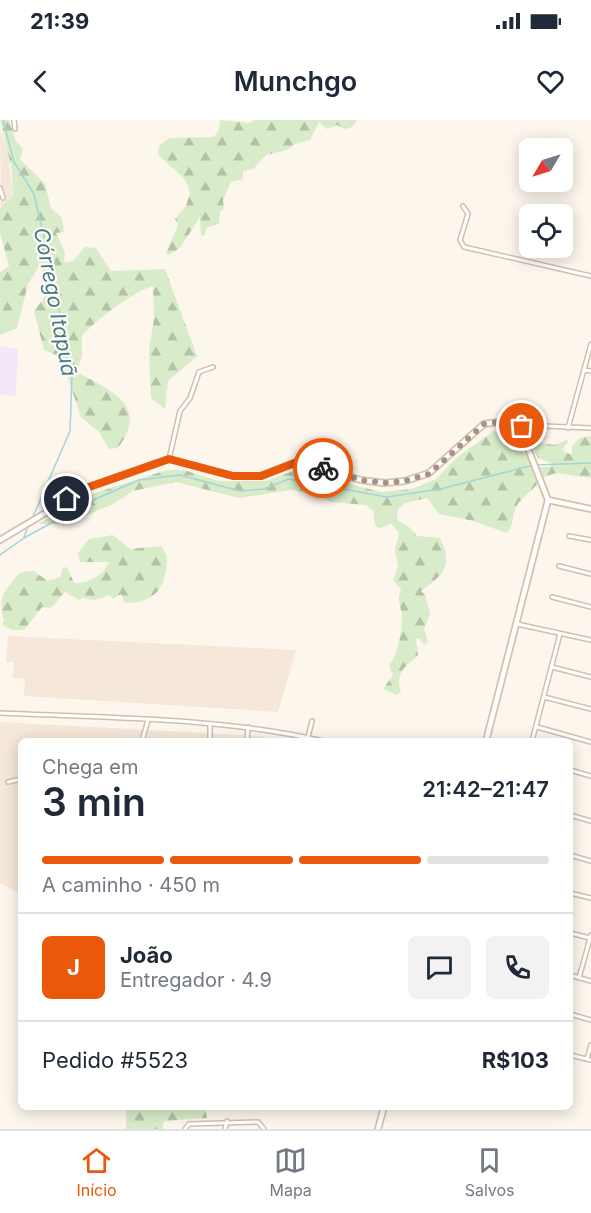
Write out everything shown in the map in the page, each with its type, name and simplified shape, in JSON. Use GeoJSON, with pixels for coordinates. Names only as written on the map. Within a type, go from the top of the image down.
{"type":"FeatureCollection","features":[{"type":"Feature","properties":{"kind":"street"},"geometry":{"type":"LineString","coordinates":[[14,120],[15,129]]}},
{"type":"Feature","properties":{"kind":"street"},"geometry":{"type":"LineString","coordinates":[[0,188],[3,198]]}},
{"type":"Feature","properties":{"kind":"street"},"geometry":{"type":"LineString","coordinates":[[463,207],[468,214],[460,240],[464,247],[591,276]]}},
{"type":"Feature","properties":{"kind":"street"},"geometry":{"type":"LineString","coordinates":[[568,428],[591,344]]}},
{"type":"Feature","properties":{"kind":"street"},"geometry":{"type":"LineString","coordinates":[[169,459],[180,411],[190,398],[199,372],[213,367]]}},
{"type":"Feature","properties":{"kind":"street"},"geometry":{"type":"LineString","coordinates":[[584,370],[591,371]]}},
{"type":"Feature","properties":{"kind":"street"},"geometry":{"type":"LineString","coordinates":[[0,540],[89,487],[169,459],[214,472],[243,476],[261,476],[288,465],[304,462],[361,480],[394,482],[429,474],[484,424],[505,421],[519,426],[591,428]]}},
{"type":"Feature","properties":{"kind":"street"},"geometry":{"type":"LineString","coordinates":[[487,738],[548,500],[519,426]]}},
{"type":"Feature","properties":{"kind":"street"},"geometry":{"type":"LineString","coordinates":[[548,500],[591,509]]}},
{"type":"Feature","properties":{"kind":"street"},"geometry":{"type":"LineString","coordinates":[[569,536],[591,540]]}},
{"type":"Feature","properties":{"kind":"street"},"geometry":{"type":"LineString","coordinates":[[559,566],[591,574]]}},
{"type":"Feature","properties":{"kind":"street"},"geometry":{"type":"LineString","coordinates":[[552,597],[591,607]]}},
{"type":"Feature","properties":{"kind":"street"},"geometry":{"type":"LineString","coordinates":[[516,624],[591,640]]}},
{"type":"Feature","properties":{"kind":"street"},"geometry":{"type":"LineString","coordinates":[[533,738],[560,634]]}},
{"type":"Feature","properties":{"kind":"street"},"geometry":{"type":"LineString","coordinates":[[552,667],[591,677]]}},
{"type":"Feature","properties":{"kind":"street"},"geometry":{"type":"LineString","coordinates":[[544,697],[591,709]]}},
{"type":"Feature","properties":{"kind":"street"},"geometry":{"type":"LineString","coordinates":[[0,713],[148,720],[277,730],[305,738]]}},
{"type":"Feature","properties":{"kind":"street"},"geometry":{"type":"LineString","coordinates":[[143,738],[148,720]]}},
{"type":"Feature","properties":{"kind":"street"},"geometry":{"type":"LineString","coordinates":[[308,738],[312,721]]}},
{"type":"Feature","properties":{"kind":"street"},"geometry":{"type":"LineString","coordinates":[[210,726],[210,738]]}},
{"type":"Feature","properties":{"kind":"street"},"geometry":{"type":"LineString","coordinates":[[537,727],[591,742]]}},
{"type":"Feature","properties":{"kind":"street"},"geometry":{"type":"LineString","coordinates":[[247,738],[248,728]]}},
{"type":"Feature","properties":{"kind":"street"},"geometry":{"type":"LineString","coordinates":[[573,771],[591,776]]}},
{"type":"Feature","properties":{"kind":"street"},"geometry":{"type":"LineString","coordinates":[[8,782],[18,780]]}},
{"type":"Feature","properties":{"kind":"street"},"geometry":{"type":"LineString","coordinates":[[573,816],[591,820]]}},
{"type":"Feature","properties":{"kind":"street"},"geometry":{"type":"LineString","coordinates":[[573,856],[591,861]]}},
{"type":"Feature","properties":{"kind":"street"},"geometry":{"type":"LineString","coordinates":[[573,894],[591,898]]}},
{"type":"Feature","properties":{"kind":"street"},"geometry":{"type":"LineString","coordinates":[[573,933],[591,936],[579,978]]}},
{"type":"Feature","properties":{"kind":"street"},"geometry":{"type":"LineString","coordinates":[[573,976],[591,981]]}},
{"type":"Feature","properties":{"kind":"street"},"geometry":{"type":"LineString","coordinates":[[573,1015],[591,1020]]}},
{"type":"Feature","properties":{"kind":"street"},"geometry":{"type":"LineString","coordinates":[[573,1056],[589,1060],[591,1045]]}},
{"type":"Feature","properties":{"kind":"street"},"geometry":{"type":"LineString","coordinates":[[378,1129],[383,1110]]}},
{"type":"Feature","properties":{"kind":"street"},"geometry":{"type":"LineString","coordinates":[[185,1128],[189,1124],[227,1121],[258,1122],[264,1129]]}},
{"type":"Feature","properties":{"kind":"street"},"geometry":{"type":"LineString","coordinates":[[225,1129],[227,1121]]}},
{"type":"Feature","properties":{"kind":"shaded area"},"geometry":{"type":"Polygon","coordinates":[[[0,128],[9,156],[13,197],[1,209],[0,128]]]}},
{"type":"Feature","properties":{"kind":"shaded area"},"geometry":{"type":"Polygon","coordinates":[[[0,346],[18,349],[16,396],[0,395],[0,346]]]}},
{"type":"Feature","properties":{"kind":"shaded area"},"geometry":{"type":"Polygon","coordinates":[[[8,636],[296,650],[278,712],[24,696],[25,679],[13,678],[14,662],[6,662],[8,636]]]}},
{"type":"Feature","properties":{"kind":"shaded area"},"geometry":{"type":"Polygon","coordinates":[[[0,722],[263,736],[263,738],[18,738],[18,892],[0,883],[0,722]]]}},
{"type":"Feature","properties":{"kind":"green space"},"geometry":{"type":"Polygon","coordinates":[[[0,120],[9,120],[16,141],[23,149],[20,159],[45,184],[51,208],[62,218],[64,232],[56,233],[65,252],[64,263],[73,261],[85,247],[96,248],[111,271],[165,269],[197,356],[168,381],[165,409],[151,398],[149,349],[154,319],[153,286],[116,307],[82,336],[82,355],[77,372],[113,393],[128,410],[130,421],[127,433],[118,448],[109,449],[99,432],[81,417],[61,357],[44,350],[34,311],[45,297],[42,267],[38,268],[28,284],[17,328],[0,335],[0,272],[9,266],[0,232],[0,208],[13,197],[12,170],[0,120]]]}},
{"type":"Feature","properties":{"kind":"green space"},"geometry":{"type":"Polygon","coordinates":[[[220,120],[250,123],[255,120],[357,120],[352,127],[345,129],[337,125],[327,129],[319,122],[310,140],[295,144],[287,150],[266,155],[253,169],[243,171],[243,179],[231,182],[223,200],[224,209],[220,212],[219,224],[206,228],[205,235],[201,236],[200,217],[180,248],[169,255],[166,253],[178,225],[175,219],[186,206],[190,193],[182,176],[158,154],[159,146],[169,138],[214,137],[219,129],[220,120]]]}},
{"type":"Feature","properties":{"kind":"green space"},"geometry":{"type":"Polygon","coordinates":[[[493,431],[508,435],[514,444],[521,444],[523,452],[539,467],[549,467],[553,464],[538,458],[532,445],[534,442],[555,445],[569,439],[562,450],[572,455],[572,446],[580,438],[591,436],[591,478],[556,473],[541,478],[516,507],[511,528],[506,533],[474,521],[439,514],[427,498],[405,503],[398,509],[397,520],[409,527],[417,536],[440,538],[446,563],[440,575],[421,591],[425,595],[430,614],[424,629],[428,642],[424,645],[419,638],[416,639],[418,656],[402,670],[399,680],[401,691],[397,695],[383,689],[393,675],[389,665],[397,649],[401,630],[399,597],[401,590],[393,580],[398,567],[395,549],[399,533],[391,523],[381,528],[376,527],[373,511],[366,505],[331,502],[319,495],[291,490],[239,498],[176,482],[133,491],[113,504],[66,524],[38,524],[92,494],[167,470],[184,470],[219,481],[266,481],[296,470],[381,492],[412,489],[436,479],[455,459],[493,431]]]}},
{"type":"Feature","properties":{"kind":"green space"},"geometry":{"type":"Polygon","coordinates":[[[113,535],[130,549],[161,546],[167,556],[165,576],[158,591],[152,596],[145,600],[125,603],[121,594],[113,599],[110,595],[95,600],[83,598],[79,600],[65,592],[51,608],[42,607],[24,630],[12,630],[2,625],[4,621],[2,598],[18,575],[33,571],[48,581],[60,577],[63,568],[67,567],[74,583],[90,580],[104,571],[109,562],[80,562],[78,553],[89,539],[113,535]]]}},
{"type":"Feature","properties":{"kind":"green space"},"geometry":{"type":"Polygon","coordinates":[[[126,1110],[206,1111],[207,1118],[164,1121],[162,1129],[126,1129],[126,1110]]]}},
{"type":"Feature","properties":{"kind":"waterway","name":"Córrego Itapuã"},"geometry":{"type":"LineString","coordinates":[[3,120],[14,162],[34,194],[58,298],[63,344],[72,377],[70,431],[32,519]]}},
{"type":"Feature","properties":{"kind":"waterway"},"geometry":{"type":"LineString","coordinates":[[0,555],[24,538],[91,501],[139,480],[180,475],[240,491],[264,489],[289,479],[387,497],[440,489],[534,465],[591,463]]}},
{"type":"Feature","properties":{"kind":"waterway","name":"Córrego Itapuã"},"geometry":{"type":"LineString","coordinates":[[24,537],[27,529]]}},
{"type":"Feature","properties":{"kind":"way so far"},"geometry":{"type":"LineString","coordinates":[[323,468],[361,480],[384,483],[405,481],[429,474],[484,424],[505,421],[516,425],[519,423],[522,426]]}},
{"type":"Feature","properties":{"kind":"route"},"geometry":{"type":"LineString","coordinates":[[67,499],[89,487],[169,459],[233,476],[261,476],[297,462],[323,468]]}}]}
